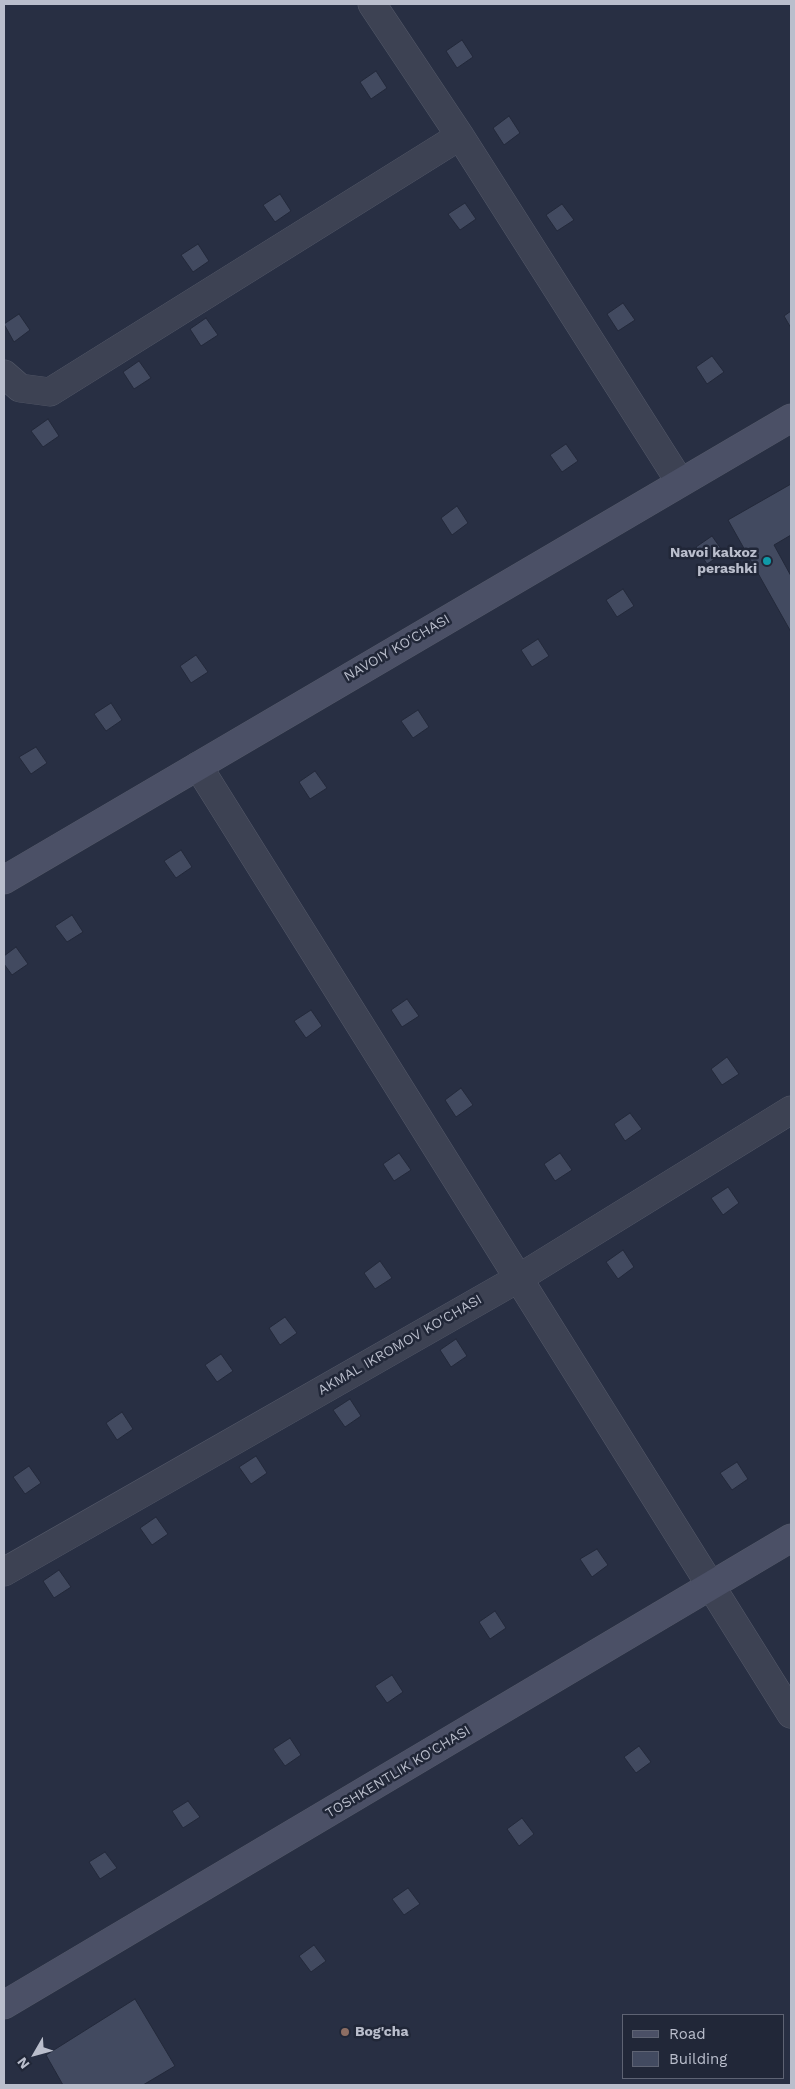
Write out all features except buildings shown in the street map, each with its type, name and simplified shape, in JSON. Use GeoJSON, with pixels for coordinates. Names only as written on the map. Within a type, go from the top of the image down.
{"type":"FeatureCollection","features":[{"type":"Feature","properties":{"kind":"street"},"geometry":{"type":"LineString","coordinates":[[372,4],[460,136],[680,482]]}},
{"type":"Feature","properties":{"kind":"street"},"geometry":{"type":"LineString","coordinates":[[4,374],[20,388],[50,392],[460,136]]}},
{"type":"Feature","properties":{"kind":"street","name":"NAVOIY KO'CHASI"},"geometry":{"type":"LineString","coordinates":[[4,880],[791,418]]}},
{"type":"Feature","properties":{"kind":"street"},"geometry":{"type":"LineString","coordinates":[[198,766],[791,1714]]}},
{"type":"Feature","properties":{"kind":"street","name":"AKMAL IKROMOV KO'CHASI"},"geometry":{"type":"LineString","coordinates":[[4,1572],[519,1278],[791,1110]]}},
{"type":"Feature","properties":{"kind":"street","name":"TOSHKENTLIK KO'CHASI"},"geometry":{"type":"LineString","coordinates":[[4,2005],[712,1587],[791,1538]]}},
{"type":"Feature","properties":{"kind":"place","name":"Navoi kalxoz perashki"},"geometry":{"type":"Point","coordinates":[767,561]}},
{"type":"Feature","properties":{"kind":"place","name":"Bog'cha"},"geometry":{"type":"Point","coordinates":[345,2032]}}]}
